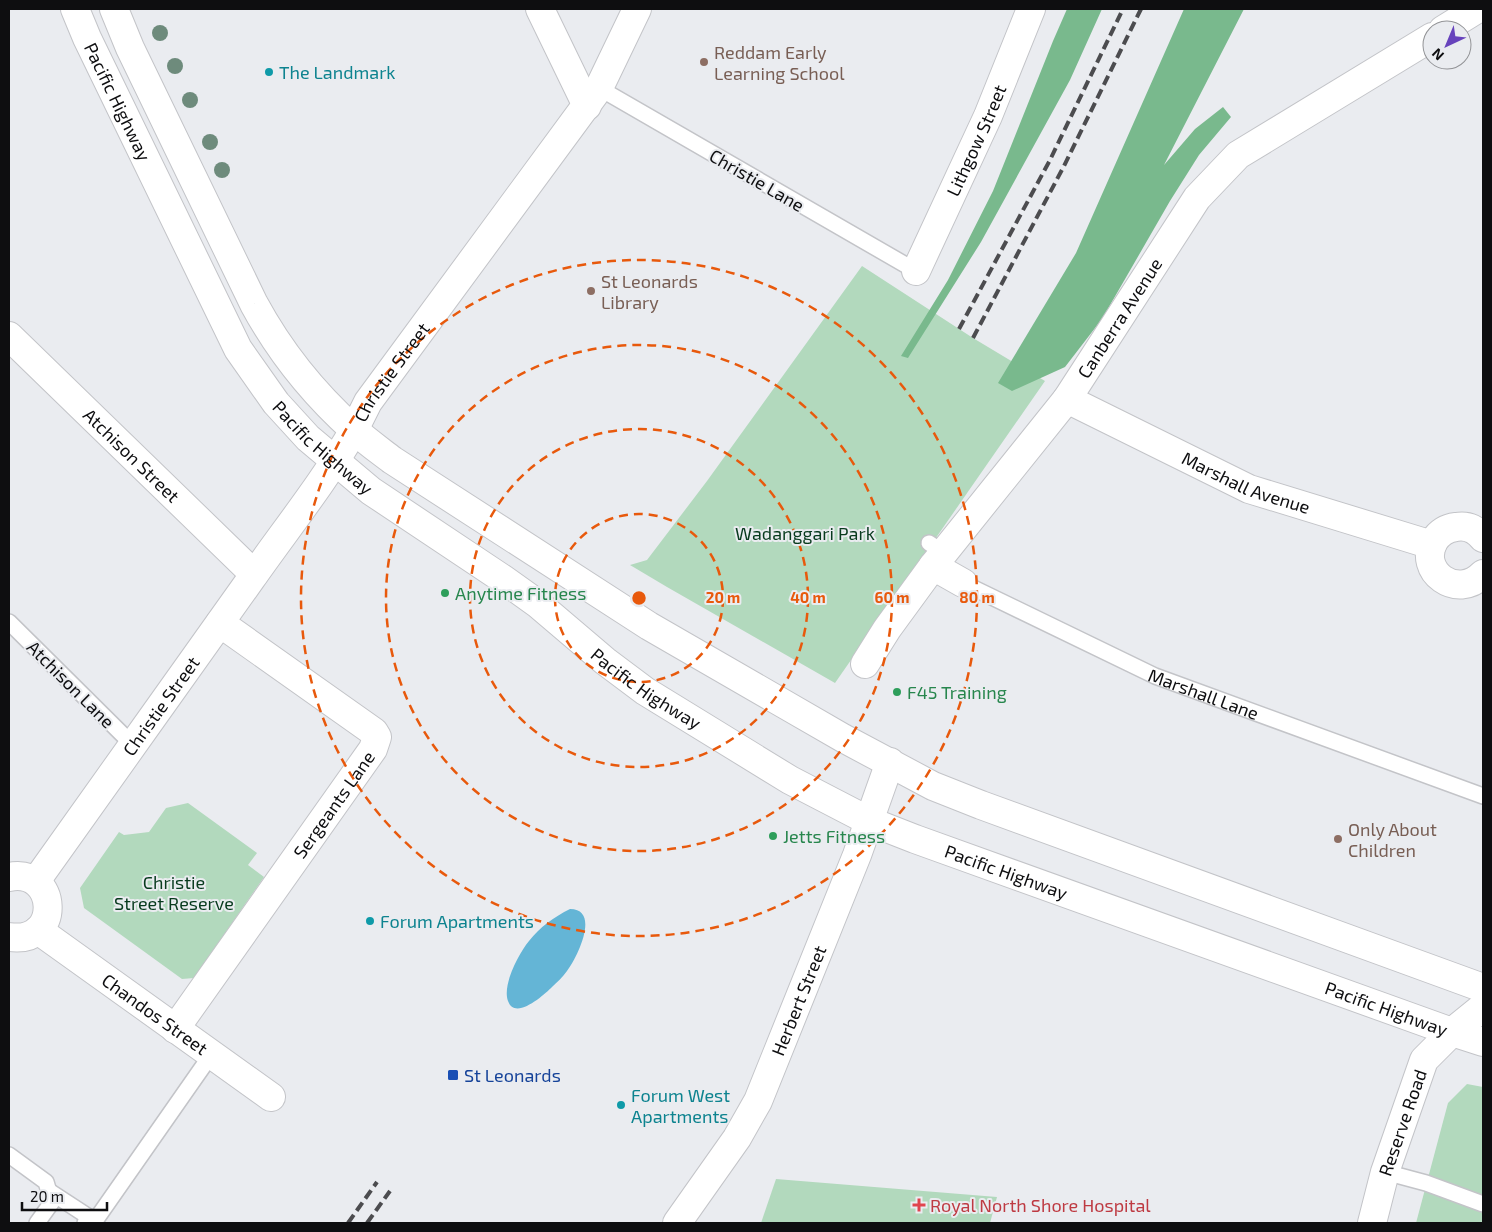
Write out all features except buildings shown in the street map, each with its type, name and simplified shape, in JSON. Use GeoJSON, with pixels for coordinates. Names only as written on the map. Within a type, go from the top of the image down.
{"type":"FeatureCollection","features":[{"type":"Feature","properties":{"kind":"street","name":"Pacific Highway"},"geometry":{"type":"LineString","coordinates":[[75,9],[86,38],[238,350],[276,403],[308,438],[371,491],[504,579],[538,604],[605,661],[645,691],[790,780],[869,821],[1483,1042]]}},
{"type":"Feature","properties":{"kind":"street","name":"Pacific Highway"},"geometry":{"type":"LineString","coordinates":[[114,9],[130,48],[268,330],[285,355],[319,396],[354,430],[392,460],[649,626],[821,726],[933,786],[1483,988]]}},
{"type":"Feature","properties":{"kind":"street"},"geometry":{"type":"LineString","coordinates":[[540,9],[593,97]]}},
{"type":"Feature","properties":{"kind":"street","name":"Christie Street"},"geometry":{"type":"LineString","coordinates":[[36,881],[335,462],[368,402],[593,97],[637,9]]}},
{"type":"Feature","properties":{"kind":"street","name":"Lithgow Street"},"geometry":{"type":"LineString","coordinates":[[916,271],[988,116],[1032,9]]}},
{"type":"Feature","properties":{"kind":"street"},"geometry":{"type":"LineString","coordinates":[[1459,20],[1477,9]]}},
{"type":"Feature","properties":{"kind":"street","name":"Canberra Avenue"},"geometry":{"type":"LineString","coordinates":[[865,664],[935,554],[1067,399],[1197,198],[1238,155],[1422,43]]}},
{"type":"Feature","properties":{"kind":"street","name":"Atchison Street"},"geometry":{"type":"LineString","coordinates":[[9,336],[254,574]]}},
{"type":"Feature","properties":{"kind":"street","name":"Marshall Avenue"},"geometry":{"type":"LineString","coordinates":[[1067,399],[1249,489],[1432,545]]}},
{"type":"Feature","properties":{"kind":"street"},"geometry":{"type":"LineString","coordinates":[[1482,534],[1472,528],[1462,526],[1444,530],[1432,545],[1430,555],[1431,564],[1436,572],[1442,579],[1450,583],[1469,584],[1478,580],[1483,574]]}},
{"type":"Feature","properties":{"kind":"street","name":"Marshall Lane"},"geometry":{"type":"LineString","coordinates":[[935,554],[963,583]]}},
{"type":"Feature","properties":{"kind":"street","name":"Sergeants Lane"},"geometry":{"type":"LineString","coordinates":[[175,1029],[362,765],[377,740],[374,732],[220,623]]}},
{"type":"Feature","properties":{"kind":"street","name":"Herbert Street"},"geometry":{"type":"LineString","coordinates":[[677,1223],[737,1138],[758,1101],[857,855],[890,762]]}},
{"type":"Feature","properties":{"kind":"street"},"geometry":{"type":"LineString","coordinates":[[9,877],[22,876],[36,881],[45,893],[48,904],[48,914],[44,924],[38,930],[30,936],[9,937]]}},
{"type":"Feature","properties":{"kind":"street","name":"Chandos Street"},"geometry":{"type":"LineString","coordinates":[[38,930],[271,1097]]}},
{"type":"Feature","properties":{"kind":"street","name":"Reserve Road"},"geometry":{"type":"LineString","coordinates":[[1372,1223],[1385,1172],[1424,1060],[1452,1032],[1483,1007]]}},
{"type":"Feature","properties":{"kind":"lane","name":"Christie Lane"},"geometry":{"type":"LineString","coordinates":[[593,97],[916,271]]}},
{"type":"Feature","properties":{"kind":"lane","name":"Marshall Lane"},"geometry":{"type":"LineString","coordinates":[[963,583],[1154,676],[1483,796]]}},
{"type":"Feature","properties":{"kind":"lane","name":"Atchison Lane"},"geometry":{"type":"LineString","coordinates":[[9,622],[133,745]]}},
{"type":"Feature","properties":{"kind":"lane"},"geometry":{"type":"LineString","coordinates":[[49,1191],[92,1223],[211,1055]]}},
{"type":"Feature","properties":{"kind":"lane"},"geometry":{"type":"LineString","coordinates":[[9,1155],[46,1182],[52,1202],[36,1223]]}},
{"type":"Feature","properties":{"kind":"lane"},"geometry":{"type":"LineString","coordinates":[[1385,1172],[1434,1186],[1483,1204]]}},
{"type":"Feature","properties":{"kind":"green space"},"geometry":{"type":"Polygon","coordinates":[[[1067,9],[1102,9],[1070,80],[981,242],[908,358],[901,356],[948,280],[993,191],[1067,9]]]}},
{"type":"Feature","properties":{"kind":"green space"},"geometry":{"type":"Polygon","coordinates":[[[1184,9],[1244,9],[1164,165],[1195,129],[1223,107],[1231,117],[1199,155],[1170,201],[1102,319],[1065,367],[1012,391],[998,383],[1076,253],[1184,9]]]}},
{"type":"Feature","properties":{"kind":"green space","name":"Wadanggari Park"},"geometry":{"type":"Polygon","coordinates":[[[862,266],[973,338],[1045,381],[835,683],[630,565],[647,560],[707,481],[862,266]]]}},
{"type":"Feature","properties":{"kind":"green space","name":"Christie Street Reserve"},"geometry":{"type":"Polygon","coordinates":[[[188,803],[257,853],[248,865],[264,877],[194,978],[182,979],[84,908],[80,888],[119,832],[124,835],[149,832],[166,808],[188,803]]]}},
{"type":"Feature","properties":{"kind":"green space"},"geometry":{"type":"Polygon","coordinates":[[[1467,1084],[1483,1087],[1483,1223],[1416,1223],[1448,1103],[1467,1084]]]}},
{"type":"Feature","properties":{"kind":"green space"},"geometry":{"type":"Polygon","coordinates":[[[776,1179],[997,1197],[990,1223],[761,1223],[776,1179]]]}},
{"type":"Feature","properties":{"kind":"water"},"geometry":{"type":"Polygon","coordinates":[[[570,909],[579,911],[584,917],[585,925],[581,946],[571,965],[548,991],[536,1000],[523,1007],[517,1008],[512,1006],[508,1001],[507,987],[512,970],[521,953],[533,936],[543,927],[570,909]]]}},
{"type":"Feature","properties":{"kind":"railway"},"geometry":{"type":"LineString","coordinates":[[959,329],[1050,160],[1123,9]]}},
{"type":"Feature","properties":{"kind":"railway"},"geometry":{"type":"LineString","coordinates":[[973,338],[1064,166],[1141,9]]}},
{"type":"Feature","properties":{"kind":"railway"},"geometry":{"type":"LineString","coordinates":[[348,1223],[377,1182]]}},
{"type":"Feature","properties":{"kind":"railway"},"geometry":{"type":"LineString","coordinates":[[367,1223],[390,1191]]}},
{"type":"Feature","properties":{"kind":"place","name":"Reddam Early Learning School"},"geometry":{"type":"Point","coordinates":[704,62]}},
{"type":"Feature","properties":{"kind":"place","name":"The Landmark"},"geometry":{"type":"Point","coordinates":[269,72]}},
{"type":"Feature","properties":{"kind":"place","name":"St Leonards Library"},"geometry":{"type":"Point","coordinates":[591,291]}},
{"type":"Feature","properties":{"kind":"place","name":"Anytime Fitness"},"geometry":{"type":"Point","coordinates":[445,593]}},
{"type":"Feature","properties":{"kind":"place","name":"F45 Training"},"geometry":{"type":"Point","coordinates":[897,692]}},
{"type":"Feature","properties":{"kind":"place","name":"Jetts Fitness"},"geometry":{"type":"Point","coordinates":[773,836]}},
{"type":"Feature","properties":{"kind":"place","name":"Only About Children"},"geometry":{"type":"Point","coordinates":[1338,839]}},
{"type":"Feature","properties":{"kind":"place","name":"Forum Apartments"},"geometry":{"type":"Point","coordinates":[370,921]}},
{"type":"Feature","properties":{"kind":"place","name":"St Leonards"},"geometry":{"type":"Point","coordinates":[453,1075]}},
{"type":"Feature","properties":{"kind":"place","name":"Forum West Apartments"},"geometry":{"type":"Point","coordinates":[621,1105]}},
{"type":"Feature","properties":{"kind":"place","name":"Royal North Shore Hospital"},"geometry":{"type":"Point","coordinates":[919,1205]}}]}
